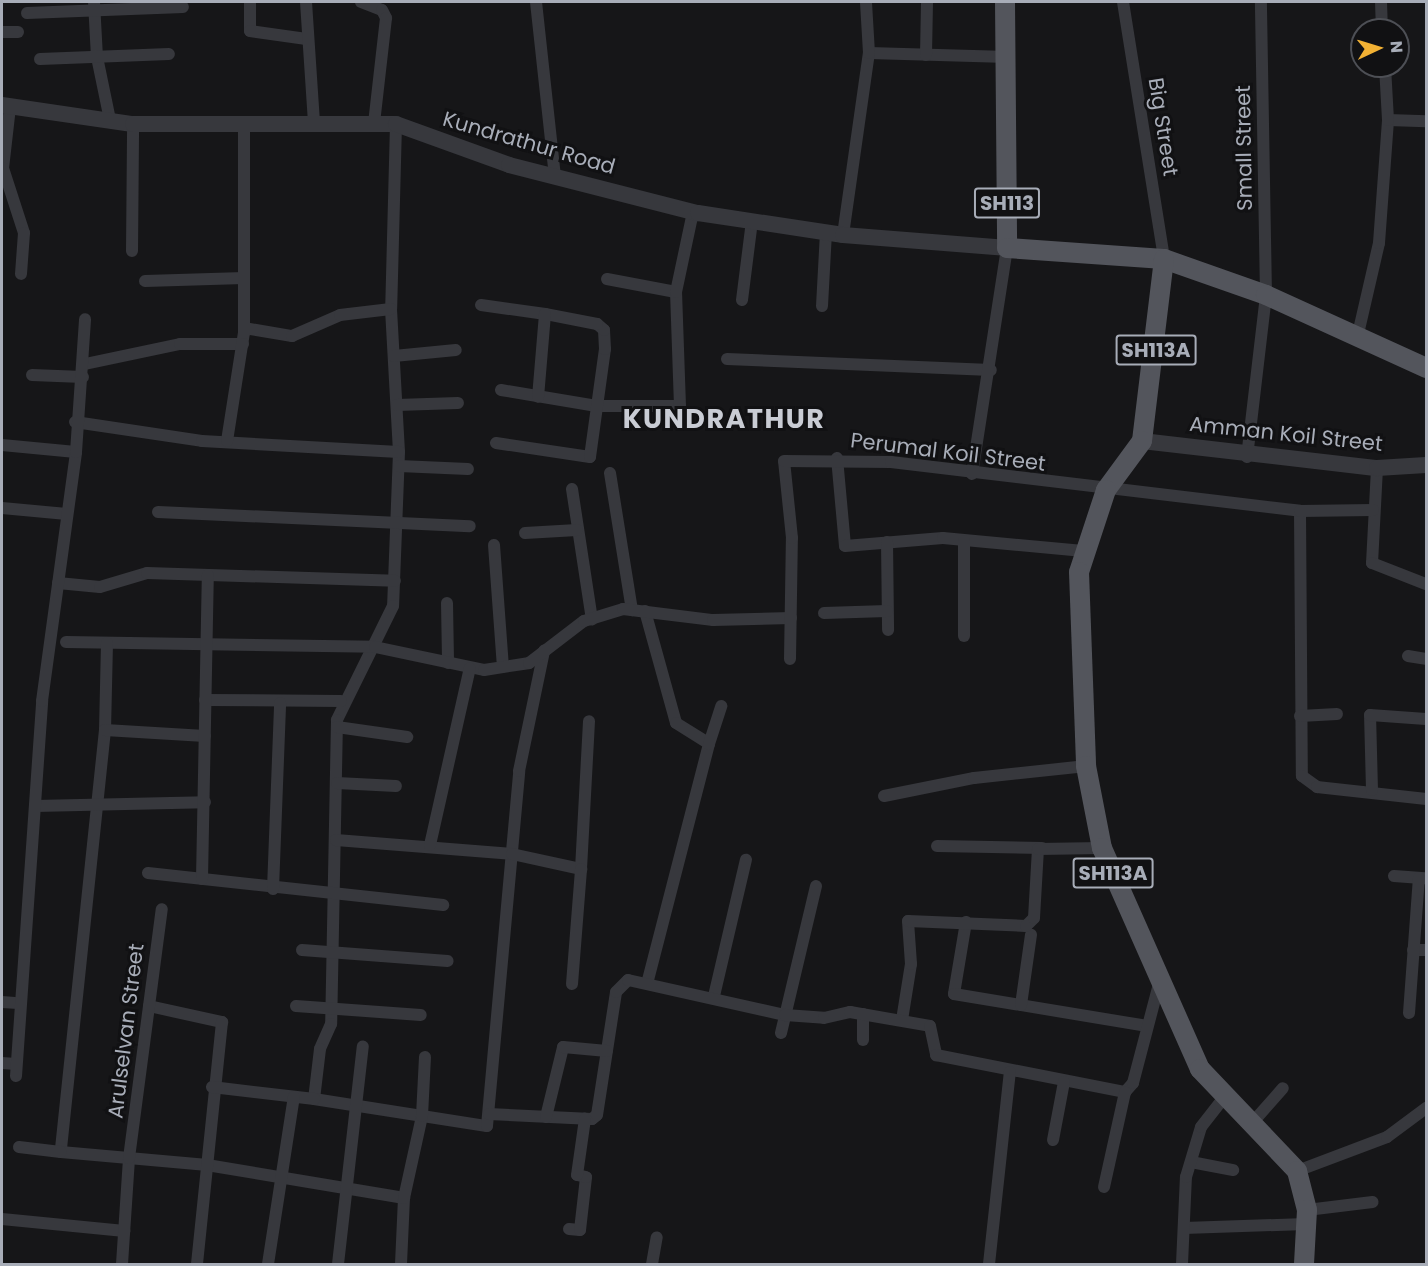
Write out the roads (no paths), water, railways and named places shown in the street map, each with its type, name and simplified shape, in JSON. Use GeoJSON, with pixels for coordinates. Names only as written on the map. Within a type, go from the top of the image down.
{"type":"FeatureCollection","features":[{"type":"Feature","properties":{"kind":"main road","name":"SH113"},"geometry":{"type":"LineString","coordinates":[[1005,2],[1008,57],[1007,248],[1164,259],[1266,295],[1358,334],[1426,368]]}},
{"type":"Feature","properties":{"kind":"main road","name":"SH113A"},"geometry":{"type":"LineString","coordinates":[[1164,259],[1142,441],[1106,490],[1083,551],[1086,766],[1102,848],[1200,1070],[1253,1122],[1297,1170],[1306,1217],[1304,1264]]}},
{"type":"Feature","properties":{"kind":"street"},"geometry":{"type":"LineString","coordinates":[[250,2],[250,31],[306,39]]}},
{"type":"Feature","properties":{"kind":"street"},"geometry":{"type":"LineString","coordinates":[[306,2],[306,39],[314,121]]}},
{"type":"Feature","properties":{"kind":"street"},"geometry":{"type":"LineString","coordinates":[[361,2],[382,10],[386,18],[374,124]]}},
{"type":"Feature","properties":{"kind":"street"},"geometry":{"type":"LineString","coordinates":[[536,2],[555,176]]}},
{"type":"Feature","properties":{"kind":"street"},"geometry":{"type":"LineString","coordinates":[[843,235],[869,53],[866,2]]}},
{"type":"Feature","properties":{"kind":"street"},"geometry":{"type":"LineString","coordinates":[[926,55],[927,2]]}},
{"type":"Feature","properties":{"kind":"street","name":"Big Street"},"geometry":{"type":"LineString","coordinates":[[1123,2],[1164,259]]}},
{"type":"Feature","properties":{"kind":"street","name":"Small Street"},"geometry":{"type":"LineString","coordinates":[[1247,457],[1266,295],[1261,2]]}},
{"type":"Feature","properties":{"kind":"street"},"geometry":{"type":"LineString","coordinates":[[1380,2],[1381,18]]}},
{"type":"Feature","properties":{"kind":"street"},"geometry":{"type":"LineString","coordinates":[[95,7],[97,57],[110,120]]}},
{"type":"Feature","properties":{"kind":"street"},"geometry":{"type":"LineString","coordinates":[[27,13],[95,7],[183,7]]}},
{"type":"Feature","properties":{"kind":"street"},"geometry":{"type":"LineString","coordinates":[[2,32],[18,32]]}},
{"type":"Feature","properties":{"kind":"street"},"geometry":{"type":"LineString","coordinates":[[869,53],[1008,57]]}},
{"type":"Feature","properties":{"kind":"street"},"geometry":{"type":"LineString","coordinates":[[40,58],[169,54]]}},
{"type":"Feature","properties":{"kind":"street"},"geometry":{"type":"LineString","coordinates":[[1358,334],[1379,243],[1388,120],[1386,78]]}},
{"type":"Feature","properties":{"kind":"street"},"geometry":{"type":"LineString","coordinates":[[6,106],[3,168],[24,233],[21,274]]}},
{"type":"Feature","properties":{"kind":"street","name":"Kundrathur Road"},"geometry":{"type":"LineString","coordinates":[[6,106],[133,124],[244,125],[314,121],[396,124],[477,156],[693,212],[843,235],[1007,248]]}},
{"type":"Feature","properties":{"kind":"street"},"geometry":{"type":"LineString","coordinates":[[1388,120],[1426,120]]}},
{"type":"Feature","properties":{"kind":"street"},"geometry":{"type":"LineString","coordinates":[[132,251],[133,124]]}},
{"type":"Feature","properties":{"kind":"street"},"geometry":{"type":"LineString","coordinates":[[314,1099],[320,1049],[331,1034],[337,727],[342,701],[375,647],[393,606],[399,520],[399,452],[392,309],[396,124]]}},
{"type":"Feature","properties":{"kind":"street"},"geometry":{"type":"LineString","coordinates":[[227,441],[243,335],[244,125]]}},
{"type":"Feature","properties":{"kind":"street"},"geometry":{"type":"LineString","coordinates":[[501,390],[597,406],[680,406],[676,292],[693,212]]}},
{"type":"Feature","properties":{"kind":"street"},"geometry":{"type":"LineString","coordinates":[[742,300],[752,221]]}},
{"type":"Feature","properties":{"kind":"street"},"geometry":{"type":"LineString","coordinates":[[822,306],[826,232]]}},
{"type":"Feature","properties":{"kind":"street"},"geometry":{"type":"LineString","coordinates":[[972,474],[991,370],[1007,248]]}},
{"type":"Feature","properties":{"kind":"street"},"geometry":{"type":"LineString","coordinates":[[145,281],[244,278]]}},
{"type":"Feature","properties":{"kind":"street"},"geometry":{"type":"LineString","coordinates":[[607,279],[676,292]]}},
{"type":"Feature","properties":{"kind":"street"},"geometry":{"type":"LineString","coordinates":[[482,305],[597,324],[604,330],[590,457],[496,443]]}},
{"type":"Feature","properties":{"kind":"street"},"geometry":{"type":"LineString","coordinates":[[85,364],[180,344],[243,335],[292,336],[340,315],[392,309]]}},
{"type":"Feature","properties":{"kind":"street"},"geometry":{"type":"LineString","coordinates":[[538,397],[545,314]]}},
{"type":"Feature","properties":{"kind":"street"},"geometry":{"type":"LineString","coordinates":[[2,1064],[16,1070],[18,1003],[35,806],[58,583],[76,453],[75,422],[84,377],[85,319]]}},
{"type":"Feature","properties":{"kind":"street"},"geometry":{"type":"LineString","coordinates":[[394,356],[456,350]]}},
{"type":"Feature","properties":{"kind":"street"},"geometry":{"type":"LineString","coordinates":[[727,358],[991,370]]}},
{"type":"Feature","properties":{"kind":"street"},"geometry":{"type":"LineString","coordinates":[[32,375],[84,377]]}},
{"type":"Feature","properties":{"kind":"street"},"geometry":{"type":"LineString","coordinates":[[397,405],[458,403]]}},
{"type":"Feature","properties":{"kind":"street"},"geometry":{"type":"LineString","coordinates":[[75,422],[227,441],[399,452]]}},
{"type":"Feature","properties":{"kind":"street","name":"Amman Koil Street"},"geometry":{"type":"LineString","coordinates":[[1142,441],[1247,457],[1377,468],[1426,465]]}},
{"type":"Feature","properties":{"kind":"street"},"geometry":{"type":"LineString","coordinates":[[2,445],[76,453]]}},
{"type":"Feature","properties":{"kind":"street"},"geometry":{"type":"LineString","coordinates":[[837,458],[845,546],[886,542],[964,541],[1083,551]]}},
{"type":"Feature","properties":{"kind":"street","name":"Perumal Koil Street"},"geometry":{"type":"LineString","coordinates":[[791,618],[792,538],[784,461],[837,458],[1300,511],[1373,510]]}},
{"type":"Feature","properties":{"kind":"street"},"geometry":{"type":"LineString","coordinates":[[399,466],[468,469]]}},
{"type":"Feature","properties":{"kind":"street"},"geometry":{"type":"LineString","coordinates":[[1377,468],[1372,563],[1426,584]]}},
{"type":"Feature","properties":{"kind":"street"},"geometry":{"type":"LineString","coordinates":[[610,473],[638,611],[675,723],[709,744]]}},
{"type":"Feature","properties":{"kind":"street"},"geometry":{"type":"LineString","coordinates":[[572,489],[592,619]]}},
{"type":"Feature","properties":{"kind":"street"},"geometry":{"type":"LineString","coordinates":[[2,508],[67,514]]}},
{"type":"Feature","properties":{"kind":"street"},"geometry":{"type":"LineString","coordinates":[[1300,511],[1302,776],[1308,785],[1372,790],[1426,799]]}},
{"type":"Feature","properties":{"kind":"street"},"geometry":{"type":"LineString","coordinates":[[158,512],[399,520],[470,526]]}},
{"type":"Feature","properties":{"kind":"street"},"geometry":{"type":"LineString","coordinates":[[525,533],[577,530]]}},
{"type":"Feature","properties":{"kind":"street"},"geometry":{"type":"LineString","coordinates":[[964,541],[964,636]]}},
{"type":"Feature","properties":{"kind":"street"},"geometry":{"type":"LineString","coordinates":[[886,542],[888,630]]}},
{"type":"Feature","properties":{"kind":"street"},"geometry":{"type":"LineString","coordinates":[[494,545],[503,666]]}},
{"type":"Feature","properties":{"kind":"street"},"geometry":{"type":"LineString","coordinates":[[58,583],[100,587],[147,573],[395,581]]}},
{"type":"Feature","properties":{"kind":"street"},"geometry":{"type":"LineString","coordinates":[[202,879],[206,736],[204,646],[208,575]]}},
{"type":"Feature","properties":{"kind":"street"},"geometry":{"type":"LineString","coordinates":[[447,603],[448,663]]}},
{"type":"Feature","properties":{"kind":"street"},"geometry":{"type":"LineString","coordinates":[[66,642],[375,647],[470,668],[529,663],[592,619],[638,611],[713,620],[791,618],[790,659]]}},
{"type":"Feature","properties":{"kind":"street"},"geometry":{"type":"LineString","coordinates":[[824,613],[887,611]]}},
{"type":"Feature","properties":{"kind":"street"},"geometry":{"type":"LineString","coordinates":[[61,1152],[105,730],[107,643]]}},
{"type":"Feature","properties":{"kind":"street"},"geometry":{"type":"LineString","coordinates":[[212,1087],[314,1099],[487,1126],[519,771],[544,651]]}},
{"type":"Feature","properties":{"kind":"street"},"geometry":{"type":"LineString","coordinates":[[1408,656],[1426,659]]}},
{"type":"Feature","properties":{"kind":"street"},"geometry":{"type":"LineString","coordinates":[[430,845],[470,668]]}},
{"type":"Feature","properties":{"kind":"street"},"geometry":{"type":"LineString","coordinates":[[205,700],[280,703],[342,701]]}},
{"type":"Feature","properties":{"kind":"street"},"geometry":{"type":"LineString","coordinates":[[273,889],[280,703]]}},
{"type":"Feature","properties":{"kind":"street"},"geometry":{"type":"LineString","coordinates":[[647,983],[721,706]]}},
{"type":"Feature","properties":{"kind":"street"},"geometry":{"type":"LineString","coordinates":[[1300,716],[1337,714]]}},
{"type":"Feature","properties":{"kind":"street"},"geometry":{"type":"LineString","coordinates":[[1372,790],[1370,715],[1426,719]]}},
{"type":"Feature","properties":{"kind":"street"},"geometry":{"type":"LineString","coordinates":[[572,984],[589,721]]}},
{"type":"Feature","properties":{"kind":"street"},"geometry":{"type":"LineString","coordinates":[[337,727],[407,737]]}},
{"type":"Feature","properties":{"kind":"street"},"geometry":{"type":"LineString","coordinates":[[105,730],[206,736]]}},
{"type":"Feature","properties":{"kind":"street"},"geometry":{"type":"LineString","coordinates":[[884,796],[974,778],[1086,766]]}},
{"type":"Feature","properties":{"kind":"street"},"geometry":{"type":"LineString","coordinates":[[337,783],[396,786]]}},
{"type":"Feature","properties":{"kind":"street"},"geometry":{"type":"LineString","coordinates":[[35,806],[205,802]]}},
{"type":"Feature","properties":{"kind":"street"},"geometry":{"type":"LineString","coordinates":[[336,840],[430,845],[512,854],[581,869]]}},
{"type":"Feature","properties":{"kind":"street"},"geometry":{"type":"LineString","coordinates":[[937,846],[1102,848]]}},
{"type":"Feature","properties":{"kind":"street"},"geometry":{"type":"LineString","coordinates":[[902,1020],[911,964],[908,921],[1032,924],[1036,854],[1041,848]]}},
{"type":"Feature","properties":{"kind":"street"},"geometry":{"type":"LineString","coordinates":[[714,996],[746,860]]}},
{"type":"Feature","properties":{"kind":"street"},"geometry":{"type":"LineString","coordinates":[[148,873],[273,889],[443,905]]}},
{"type":"Feature","properties":{"kind":"street"},"geometry":{"type":"LineString","coordinates":[[1394,876],[1423,878],[1413,950],[1409,1013]]}},
{"type":"Feature","properties":{"kind":"street"},"geometry":{"type":"LineString","coordinates":[[782,1033],[816,886]]}},
{"type":"Feature","properties":{"kind":"street","name":"Arulselvan Street"},"geometry":{"type":"LineString","coordinates":[[122,1264],[129,1158],[162,909]]}},
{"type":"Feature","properties":{"kind":"street"},"geometry":{"type":"LineString","coordinates":[[966,922],[954,994],[1147,1026]]}},
{"type":"Feature","properties":{"kind":"street"},"geometry":{"type":"LineString","coordinates":[[1021,1005],[1031,935]]}},
{"type":"Feature","properties":{"kind":"street"},"geometry":{"type":"LineString","coordinates":[[302,950],[448,961]]}},
{"type":"Feature","properties":{"kind":"street"},"geometry":{"type":"LineString","coordinates":[[1413,950],[1426,950]]}},
{"type":"Feature","properties":{"kind":"street"},"geometry":{"type":"LineString","coordinates":[[1104,1187],[1125,1092],[1133,1083],[1161,979]]}},
{"type":"Feature","properties":{"kind":"street"},"geometry":{"type":"LineString","coordinates":[[489,1114],[585,1119],[597,1115],[606,1051],[620,984],[647,983],[714,996],[785,1015],[863,1014],[902,1020],[932,1028],[936,1055],[1010,1072],[1125,1092]]}},
{"type":"Feature","properties":{"kind":"street"},"geometry":{"type":"LineString","coordinates":[[2,1002],[18,1003]]}},
{"type":"Feature","properties":{"kind":"street"},"geometry":{"type":"LineString","coordinates":[[149,1006],[222,1020],[212,1087],[197,1264]]}},
{"type":"Feature","properties":{"kind":"street"},"geometry":{"type":"LineString","coordinates":[[296,1006],[332,1006],[421,1015]]}},
{"type":"Feature","properties":{"kind":"street"},"geometry":{"type":"LineString","coordinates":[[863,1014],[863,1040]]}},
{"type":"Feature","properties":{"kind":"street"},"geometry":{"type":"LineString","coordinates":[[338,1264],[345,1187],[363,1046]]}},
{"type":"Feature","properties":{"kind":"street"},"geometry":{"type":"LineString","coordinates":[[546,1117],[563,1047],[606,1051]]}},
{"type":"Feature","properties":{"kind":"street"},"geometry":{"type":"LineString","coordinates":[[401,1264],[404,1198],[422,1116],[425,1057]]}},
{"type":"Feature","properties":{"kind":"street"},"geometry":{"type":"LineString","coordinates":[[988,1264],[1010,1072]]}},
{"type":"Feature","properties":{"kind":"street"},"geometry":{"type":"LineString","coordinates":[[1053,1140],[1064,1082]]}},
{"type":"Feature","properties":{"kind":"street"},"geometry":{"type":"LineString","coordinates":[[1253,1122],[1283,1088]]}},
{"type":"Feature","properties":{"kind":"street"},"geometry":{"type":"LineString","coordinates":[[1182,1264],[1191,1161],[1201,1127],[1225,1096]]}},
{"type":"Feature","properties":{"kind":"street"},"geometry":{"type":"LineString","coordinates":[[268,1264],[279,1177],[294,1097]]}},
{"type":"Feature","properties":{"kind":"street"},"geometry":{"type":"LineString","coordinates":[[1297,1170],[1387,1137],[1426,1108]]}},
{"type":"Feature","properties":{"kind":"street"},"geometry":{"type":"LineString","coordinates":[[569,1229],[580,1230],[586,1176],[577,1175],[585,1119]]}},
{"type":"Feature","properties":{"kind":"street"},"geometry":{"type":"LineString","coordinates":[[19,1147],[207,1165],[404,1198]]}},
{"type":"Feature","properties":{"kind":"street"},"geometry":{"type":"LineString","coordinates":[[1191,1161],[1233,1170]]}},
{"type":"Feature","properties":{"kind":"street"},"geometry":{"type":"LineString","coordinates":[[1184,1228],[1306,1217],[1373,1202]]}},
{"type":"Feature","properties":{"kind":"street"},"geometry":{"type":"LineString","coordinates":[[2,1219],[124,1231]]}},
{"type":"Feature","properties":{"kind":"street"},"geometry":{"type":"LineString","coordinates":[[652,1264],[657,1237]]}},
{"type":"Feature","properties":{"kind":"district","name":"KUNDRATHUR"},"geometry":{"type":"Point","coordinates":[724,419]}}]}
